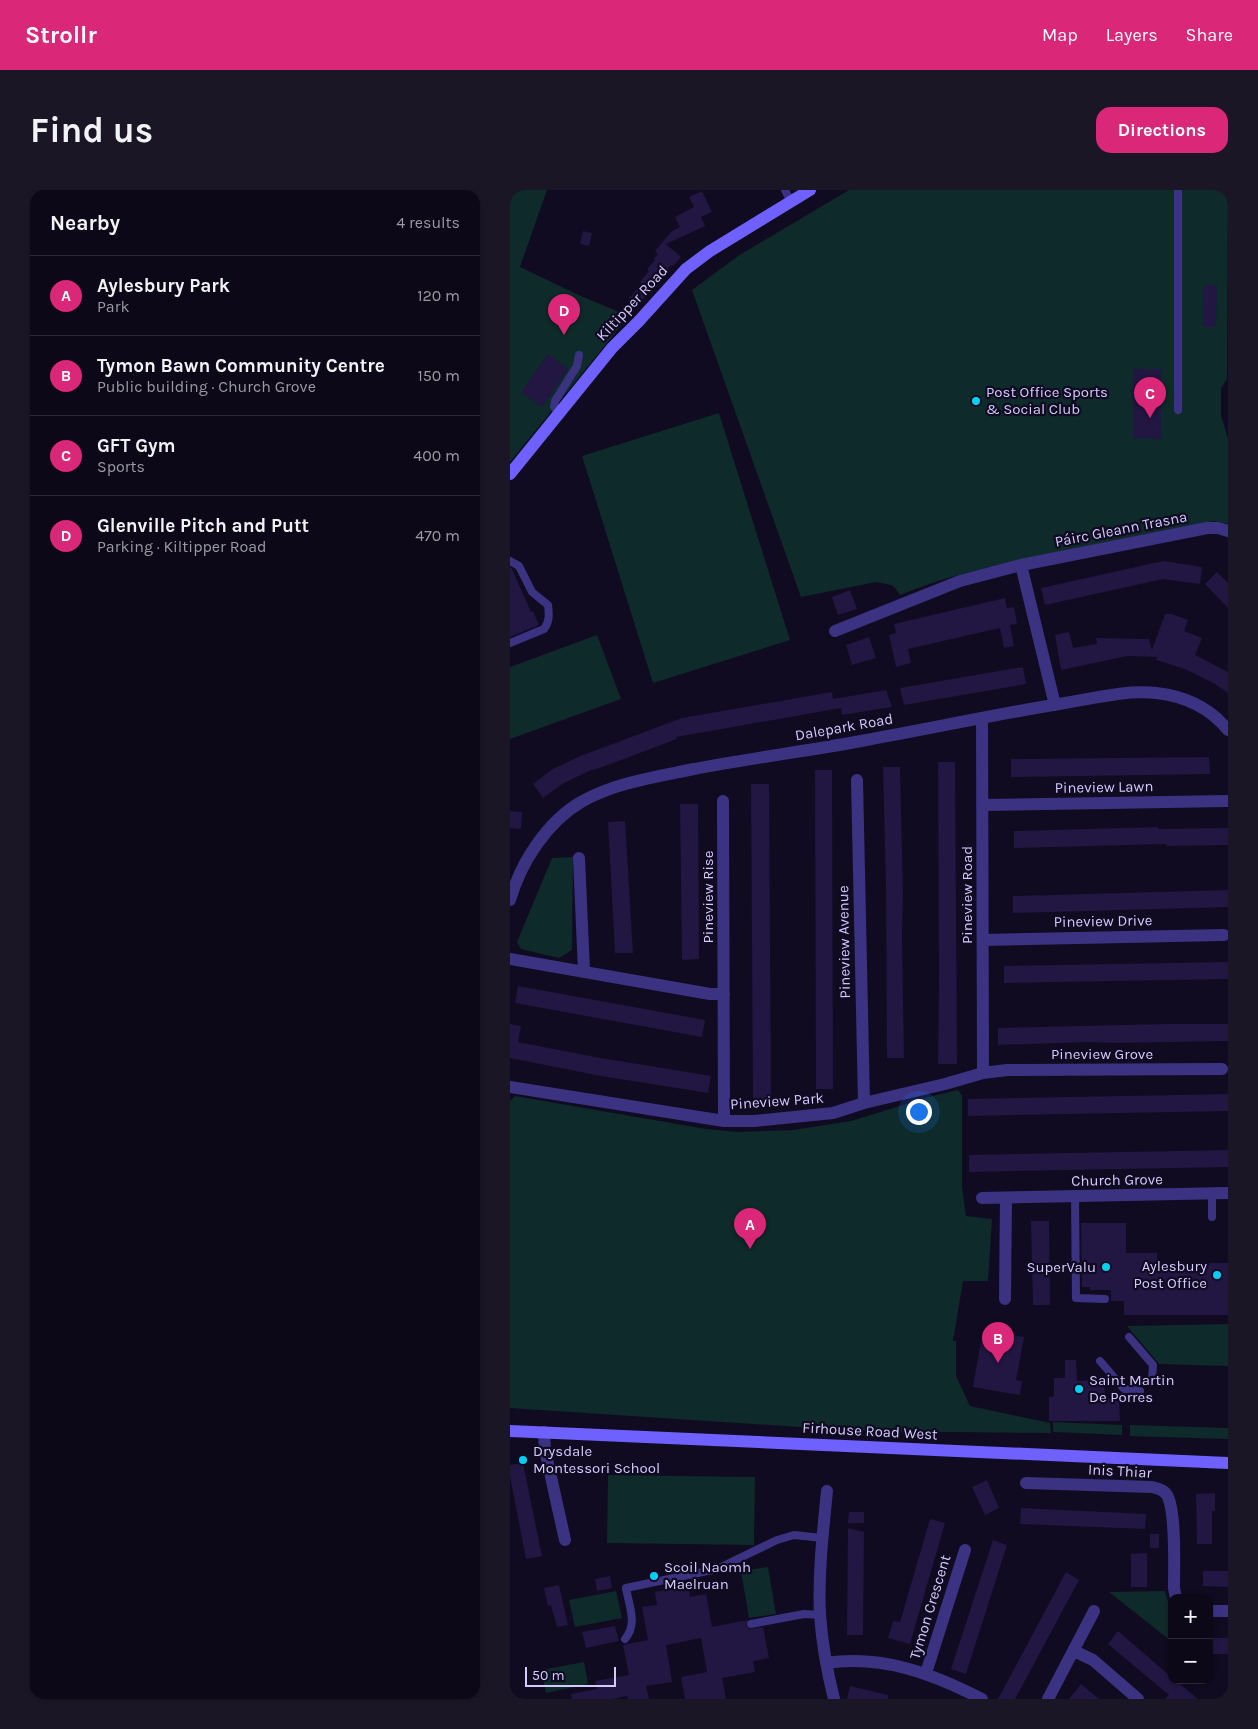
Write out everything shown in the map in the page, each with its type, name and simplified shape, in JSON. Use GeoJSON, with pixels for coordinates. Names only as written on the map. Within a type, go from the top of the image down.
{"type":"FeatureCollection","features":[{"type":"Feature","properties":{"kind":"street","name":"Kiltipper Road"},"geometry":{"type":"LineString","coordinates":[[510,474],[612,348],[686,269],[788,196],[810,190]]}},
{"type":"Feature","properties":{"kind":"street","name":"Páirc Gleann Trasna"},"geometry":{"type":"LineString","coordinates":[[835,631],[953,583],[1021,565],[1207,528],[1218,528],[1228,531]]}},
{"type":"Feature","properties":{"kind":"street"},"geometry":{"type":"LineString","coordinates":[[1021,565],[1055,704]]}},
{"type":"Feature","properties":{"kind":"street","name":"Dalepark Road"},"geometry":{"type":"LineString","coordinates":[[510,900],[514,885],[522,869],[542,838],[556,821],[581,802],[618,786],[652,777],[724,763],[860,742],[1055,704],[1128,692],[1179,696],[1205,709],[1228,730]]}},
{"type":"Feature","properties":{"kind":"street","name":"Pineview Road"},"geometry":{"type":"LineString","coordinates":[[982,718],[983,1073]]}},
{"type":"Feature","properties":{"kind":"street","name":"Pineview Avenue"},"geometry":{"type":"LineString","coordinates":[[857,780],[864,1103]]}},
{"type":"Feature","properties":{"kind":"street","name":"Pineview Rise"},"geometry":{"type":"LineString","coordinates":[[723,801],[724,1120]]}},
{"type":"Feature","properties":{"kind":"street","name":"Pineview Lawn"},"geometry":{"type":"LineString","coordinates":[[982,805],[1226,801]]}},
{"type":"Feature","properties":{"kind":"street"},"geometry":{"type":"LineString","coordinates":[[579,858],[584,971]]}},
{"type":"Feature","properties":{"kind":"street","name":"Pineview Drive"},"geometry":{"type":"LineString","coordinates":[[983,940],[1224,935]]}},
{"type":"Feature","properties":{"kind":"street"},"geometry":{"type":"LineString","coordinates":[[510,959],[710,994],[724,994]]}},
{"type":"Feature","properties":{"kind":"street","name":"Pineview Grove"},"geometry":{"type":"LineString","coordinates":[[983,1073],[1008,1070],[1222,1070]]}},
{"type":"Feature","properties":{"kind":"street","name":"Pineview Park"},"geometry":{"type":"LineString","coordinates":[[510,1087],[724,1120],[754,1121],[833,1113],[864,1103],[983,1073]]}},
{"type":"Feature","properties":{"kind":"street","name":"Church Grove"},"geometry":{"type":"LineString","coordinates":[[982,1198],[1212,1194],[1228,1192]]}},
{"type":"Feature","properties":{"kind":"street"},"geometry":{"type":"LineString","coordinates":[[1005,1299],[1006,1198]]}},
{"type":"Feature","properties":{"kind":"street","name":"Firhouse Road West"},"geometry":{"type":"LineString","coordinates":[[510,1431],[1228,1463]]}},
{"type":"Feature","properties":{"kind":"street"},"geometry":{"type":"LineString","coordinates":[[544,1432],[545,1450],[565,1540]]}},
{"type":"Feature","properties":{"kind":"street","name":"Inis Thiar"},"geometry":{"type":"LineString","coordinates":[[1026,1483],[1152,1487],[1162,1490],[1168,1496],[1172,1519],[1175,1594]]}},
{"type":"Feature","properties":{"kind":"street"},"geometry":{"type":"LineString","coordinates":[[827,1491],[822,1538],[820,1615],[826,1663],[834,1699]]}},
{"type":"Feature","properties":{"kind":"street","name":"Tymon Crescent"},"geometry":{"type":"LineString","coordinates":[[926,1673],[965,1550]]}},
{"type":"Feature","properties":{"kind":"street"},"geometry":{"type":"LineString","coordinates":[[1048,1699],[1094,1611]]}},
{"type":"Feature","properties":{"kind":"street"},"geometry":{"type":"LineString","coordinates":[[1213,1611],[1228,1612]]}},
{"type":"Feature","properties":{"kind":"street"},"geometry":{"type":"LineString","coordinates":[[1074,1651],[1093,1660],[1138,1699]]}},
{"type":"Feature","properties":{"kind":"street","name":"Tymon Crescent"},"geometry":{"type":"LineString","coordinates":[[826,1663],[844,1660],[905,1667],[926,1673],[982,1699]]}},
{"type":"Feature","properties":{"kind":"lane"},"geometry":{"type":"LineString","coordinates":[[1178,190],[1178,410]]}},
{"type":"Feature","properties":{"kind":"lane"},"geometry":{"type":"LineString","coordinates":[[559,413],[554,407],[555,401],[577,366],[579,355]]}},
{"type":"Feature","properties":{"kind":"lane"},"geometry":{"type":"LineString","coordinates":[[510,561],[518,566],[532,592],[548,605],[549,616],[548,624],[544,629],[510,643]]}},
{"type":"Feature","properties":{"kind":"lane"},"geometry":{"type":"LineString","coordinates":[[1212,1194],[1212,1217]]}},
{"type":"Feature","properties":{"kind":"lane"},"geometry":{"type":"LineString","coordinates":[[1075,1197],[1076,1298],[1105,1299]]}},
{"type":"Feature","properties":{"kind":"lane"},"geometry":{"type":"LineString","coordinates":[[1129,1337],[1153,1365],[1152,1380]]}},
{"type":"Feature","properties":{"kind":"lane"},"geometry":{"type":"LineString","coordinates":[[1100,1361],[1124,1389],[1140,1391]]}},
{"type":"Feature","properties":{"kind":"lane"},"geometry":{"type":"LineString","coordinates":[[625,1639],[630,1633],[633,1621],[626,1588],[717,1569],[777,1540],[794,1535],[822,1538]]}},
{"type":"Feature","properties":{"kind":"lane"},"geometry":{"type":"LineString","coordinates":[[751,1624],[804,1614],[820,1615]]}},
{"type":"Feature","properties":{"kind":"green space"},"geometry":{"type":"Polygon","coordinates":[[[510,190],[547,190],[520,267],[583,297],[629,316],[510,462],[510,190]]]}},
{"type":"Feature","properties":{"kind":"green space","name":"Post Office Sports & Social Club"},"geometry":{"type":"Polygon","coordinates":[[[849,190],[1228,190],[1227,379],[1221,388],[1221,415],[1228,439],[1228,524],[1214,521],[1042,555],[952,577],[900,595],[891,585],[876,582],[801,597],[692,290],[738,256],[849,190]]]}},
{"type":"Feature","properties":{"kind":"green space"},"geometry":{"type":"Polygon","coordinates":[[[719,413],[790,640],[653,683],[582,456],[719,413]]]}},
{"type":"Feature","properties":{"kind":"green space"},"geometry":{"type":"Polygon","coordinates":[[[597,635],[621,699],[510,739],[510,667],[597,635]]]}},
{"type":"Feature","properties":{"kind":"green space"},"geometry":{"type":"Polygon","coordinates":[[[573,857],[572,950],[559,958],[521,949],[517,942],[552,858],[573,857]]]}},
{"type":"Feature","properties":{"kind":"green space"},"geometry":{"type":"Polygon","coordinates":[[[958,1090],[962,1096],[962,1187],[966,1216],[992,1219],[988,1281],[963,1281],[953,1341],[956,1341],[956,1376],[970,1406],[1050,1423],[1051,1433],[859,1431],[510,1408],[510,1101],[515,1096],[706,1129],[739,1132],[793,1130],[851,1121],[958,1090]]]}},
{"type":"Feature","properties":{"kind":"green space"},"geometry":{"type":"Polygon","coordinates":[[[1228,1324],[1228,1366],[1159,1364],[1127,1326],[1228,1324]]]}},
{"type":"Feature","properties":{"kind":"green space"},"geometry":{"type":"Polygon","coordinates":[[[1053,1422],[1122,1425],[1122,1435],[1053,1432],[1053,1422]]]}},
{"type":"Feature","properties":{"kind":"green space"},"geometry":{"type":"Polygon","coordinates":[[[1130,1425],[1228,1428],[1228,1439],[1130,1436],[1130,1425]]]}},
{"type":"Feature","properties":{"kind":"green space"},"geometry":{"type":"Polygon","coordinates":[[[608,1475],[755,1477],[754,1545],[607,1543],[608,1475]]]}},
{"type":"Feature","properties":{"kind":"green space"},"geometry":{"type":"Polygon","coordinates":[[[768,1567],[776,1614],[749,1618],[741,1571],[768,1567]]]}},
{"type":"Feature","properties":{"kind":"green space"},"geometry":{"type":"Polygon","coordinates":[[[616,1591],[622,1618],[575,1627],[569,1600],[616,1591]]]}},
{"type":"Feature","properties":{"kind":"green space"},"geometry":{"type":"Polygon","coordinates":[[[1165,1591],[1168,1602],[1168,1639],[1109,1592],[1165,1591]]]}},
{"type":"Feature","properties":{"kind":"green space"},"geometry":{"type":"Polygon","coordinates":[[[584,1662],[588,1684],[546,1693],[541,1670],[584,1662]]]}},
{"type":"Feature","properties":{"kind":"building"},"geometry":{"type":"Polygon","coordinates":[[[702,191],[712,212],[701,217],[705,226],[666,244],[681,257],[673,266],[671,265],[638,306],[629,298],[642,284],[640,282],[649,271],[647,269],[658,254],[655,251],[671,232],[680,227],[675,217],[694,207],[689,197],[702,191]]]}},
{"type":"Feature","properties":{"kind":"building"},"geometry":{"type":"Polygon","coordinates":[[[583,231],[592,233],[589,246],[580,244],[583,231]]]}},
{"type":"Feature","properties":{"kind":"building"},"geometry":{"type":"Polygon","coordinates":[[[1204,285],[1217,285],[1216,327],[1203,326],[1204,285]]]}},
{"type":"Feature","properties":{"kind":"building"},"geometry":{"type":"Polygon","coordinates":[[[548,354],[568,369],[542,407],[521,392],[548,354]]]}},
{"type":"Feature","properties":{"kind":"building"},"geometry":{"type":"Polygon","coordinates":[[[1133,369],[1161,369],[1161,439],[1133,438],[1133,369]]]}},
{"type":"Feature","properties":{"kind":"building"},"geometry":{"type":"Polygon","coordinates":[[[1163,561],[1202,567],[1200,584],[1163,579],[1045,605],[1041,588],[1163,561]]]}},
{"type":"Feature","properties":{"kind":"building"},"geometry":{"type":"Polygon","coordinates":[[[510,567],[539,625],[510,637],[510,567]]]}},
{"type":"Feature","properties":{"kind":"building"},"geometry":{"type":"Polygon","coordinates":[[[1217,572],[1228,583],[1228,608],[1205,584],[1217,572]]]}},
{"type":"Feature","properties":{"kind":"building"},"geometry":{"type":"Polygon","coordinates":[[[850,590],[857,609],[838,615],[832,597],[850,590]]]}},
{"type":"Feature","properties":{"kind":"building"},"geometry":{"type":"Polygon","coordinates":[[[1005,598],[1007,608],[1014,607],[1017,624],[1010,625],[1014,646],[1004,648],[1000,628],[908,649],[911,663],[896,667],[889,635],[896,633],[894,624],[1005,598]]]}},
{"type":"Feature","properties":{"kind":"building"},"geometry":{"type":"Polygon","coordinates":[[[1165,614],[1172,614],[1188,620],[1184,631],[1202,638],[1195,655],[1228,672],[1228,693],[1215,684],[1185,669],[1156,660],[1157,657],[1127,656],[1061,670],[1055,635],[1069,632],[1073,648],[1097,644],[1096,638],[1149,639],[1152,650],[1165,614]]]}},
{"type":"Feature","properties":{"kind":"building"},"geometry":{"type":"Polygon","coordinates":[[[869,637],[876,658],[852,665],[846,645],[869,637]]]}},
{"type":"Feature","properties":{"kind":"building"},"geometry":{"type":"Polygon","coordinates":[[[1023,667],[1026,684],[904,705],[900,688],[1023,667]]]}},
{"type":"Feature","properties":{"kind":"building"},"geometry":{"type":"Polygon","coordinates":[[[886,690],[892,707],[842,715],[841,708],[676,737],[677,739],[593,769],[564,783],[543,798],[533,784],[553,769],[578,757],[682,718],[832,692],[833,699],[886,690]]]}},
{"type":"Feature","properties":{"kind":"building"},"geometry":{"type":"Polygon","coordinates":[[[1209,757],[1210,774],[1011,777],[1011,759],[1209,757]]]}},
{"type":"Feature","properties":{"kind":"building"},"geometry":{"type":"Polygon","coordinates":[[[938,762],[955,762],[957,1064],[938,1064],[938,762]]]}},
{"type":"Feature","properties":{"kind":"building"},"geometry":{"type":"Polygon","coordinates":[[[883,767],[900,767],[904,1058],[887,1058],[883,767]]]}},
{"type":"Feature","properties":{"kind":"building"},"geometry":{"type":"Polygon","coordinates":[[[815,770],[832,770],[833,1089],[816,1089],[815,770]]]}},
{"type":"Feature","properties":{"kind":"building"},"geometry":{"type":"Polygon","coordinates":[[[751,784],[769,784],[771,1102],[753,1102],[751,784]]]}},
{"type":"Feature","properties":{"kind":"building"},"geometry":{"type":"Polygon","coordinates":[[[680,804],[698,804],[699,959],[682,960],[680,804]]]}},
{"type":"Feature","properties":{"kind":"building"},"geometry":{"type":"Polygon","coordinates":[[[510,811],[522,812],[521,829],[510,828],[510,811]]]}},
{"type":"Feature","properties":{"kind":"building"},"geometry":{"type":"Polygon","coordinates":[[[625,821],[633,953],[615,953],[608,822],[625,821]]]}},
{"type":"Feature","properties":{"kind":"building"},"geometry":{"type":"Polygon","coordinates":[[[1158,827],[1158,829],[1228,828],[1228,845],[1166,846],[1166,844],[1014,848],[1014,831],[1158,827]]]}},
{"type":"Feature","properties":{"kind":"building"},"geometry":{"type":"Polygon","coordinates":[[[1228,890],[1228,907],[1013,913],[1013,896],[1228,890]]]}},
{"type":"Feature","properties":{"kind":"building"},"geometry":{"type":"Polygon","coordinates":[[[1228,962],[1228,979],[1004,983],[1004,966],[1228,962]]]}},
{"type":"Feature","properties":{"kind":"building"},"geometry":{"type":"Polygon","coordinates":[[[518,986],[705,1020],[702,1037],[515,1003],[518,986]]]}},
{"type":"Feature","properties":{"kind":"building"},"geometry":{"type":"Polygon","coordinates":[[[510,1024],[521,1026],[518,1042],[711,1076],[708,1093],[601,1076],[510,1058],[510,1024]]]}},
{"type":"Feature","properties":{"kind":"building"},"geometry":{"type":"Polygon","coordinates":[[[1228,1024],[1228,1041],[998,1045],[998,1028],[1228,1024]]]}},
{"type":"Feature","properties":{"kind":"building"},"geometry":{"type":"Polygon","coordinates":[[[1228,1094],[1228,1111],[968,1116],[968,1099],[1228,1094]]]}},
{"type":"Feature","properties":{"kind":"building"},"geometry":{"type":"Polygon","coordinates":[[[1228,1150],[1228,1167],[969,1172],[969,1155],[1228,1150]]]}},
{"type":"Feature","properties":{"kind":"building"},"geometry":{"type":"Polygon","coordinates":[[[1031,1221],[1049,1221],[1050,1305],[1033,1305],[1031,1221]]]}},
{"type":"Feature","properties":{"kind":"building"},"geometry":{"type":"Polygon","coordinates":[[[1081,1223],[1126,1223],[1126,1253],[1157,1253],[1157,1263],[1228,1263],[1228,1315],[1124,1315],[1124,1301],[1111,1301],[1111,1290],[1090,1290],[1090,1287],[1082,1287],[1081,1223]]]}},
{"type":"Feature","properties":{"kind":"building"},"geometry":{"type":"Polygon","coordinates":[[[983,1330],[1024,1337],[1016,1380],[1022,1381],[1020,1395],[973,1387],[983,1330]]]}},
{"type":"Feature","properties":{"kind":"building","name":"Saint Martin De Porres"},"geometry":{"type":"Polygon","coordinates":[[[1065,1360],[1076,1360],[1077,1381],[1104,1380],[1105,1399],[1119,1399],[1120,1421],[1049,1421],[1049,1397],[1054,1397],[1054,1378],[1065,1378],[1065,1360]]]}},
{"type":"Feature","properties":{"kind":"building"},"geometry":{"type":"Polygon","coordinates":[[[523,1463],[542,1556],[526,1559],[510,1476],[510,1465],[523,1463]]]}},
{"type":"Feature","properties":{"kind":"building"},"geometry":{"type":"Polygon","coordinates":[[[987,1480],[999,1508],[985,1515],[972,1487],[987,1480]]]}},
{"type":"Feature","properties":{"kind":"building"},"geometry":{"type":"Polygon","coordinates":[[[1215,1493],[1215,1511],[1212,1511],[1212,1544],[1197,1544],[1196,1494],[1215,1493]]]}},
{"type":"Feature","properties":{"kind":"building"},"geometry":{"type":"Polygon","coordinates":[[[1021,1508],[1146,1514],[1145,1529],[1020,1524],[1021,1508]]]}},
{"type":"Feature","properties":{"kind":"building"},"geometry":{"type":"Polygon","coordinates":[[[849,1512],[864,1512],[864,1523],[848,1523],[849,1512]]]}},
{"type":"Feature","properties":{"kind":"building"},"geometry":{"type":"Polygon","coordinates":[[[930,1519],[945,1523],[910,1644],[888,1638],[893,1621],[900,1622],[930,1519]]]}},
{"type":"Feature","properties":{"kind":"building"},"geometry":{"type":"Polygon","coordinates":[[[848,1528],[864,1532],[863,1635],[847,1635],[848,1528]]]}},
{"type":"Feature","properties":{"kind":"building"},"geometry":{"type":"Polygon","coordinates":[[[1150,1534],[1159,1534],[1159,1548],[1150,1548],[1150,1534]]]}},
{"type":"Feature","properties":{"kind":"building"},"geometry":{"type":"Polygon","coordinates":[[[993,1540],[1007,1545],[966,1674],[951,1669],[993,1540]]]}},
{"type":"Feature","properties":{"kind":"building"},"geometry":{"type":"Polygon","coordinates":[[[1147,1553],[1147,1587],[1131,1587],[1131,1554],[1147,1553]]]}},
{"type":"Feature","properties":{"kind":"building"},"geometry":{"type":"Polygon","coordinates":[[[1203,1571],[1228,1571],[1228,1587],[1203,1586],[1203,1571]]]}},
{"type":"Feature","properties":{"kind":"building"},"geometry":{"type":"Polygon","coordinates":[[[1066,1572],[1079,1580],[1015,1699],[998,1699],[1066,1572]]]}},
{"type":"Feature","properties":{"kind":"building"},"geometry":{"type":"Polygon","coordinates":[[[610,1576],[612,1588],[597,1591],[595,1579],[610,1576]]]}},
{"type":"Feature","properties":{"kind":"building"},"geometry":{"type":"Polygon","coordinates":[[[559,1585],[568,1625],[557,1627],[551,1605],[548,1606],[544,1588],[559,1585]]]}},
{"type":"Feature","properties":{"kind":"building"},"geometry":{"type":"Polygon","coordinates":[[[688,1586],[690,1597],[706,1594],[712,1627],[747,1620],[746,1626],[749,1629],[763,1627],[769,1658],[753,1661],[755,1672],[722,1678],[726,1699],[685,1699],[681,1677],[707,1672],[701,1638],[666,1645],[672,1682],[646,1686],[649,1699],[628,1699],[627,1696],[613,1699],[572,1699],[571,1694],[597,1689],[595,1681],[629,1675],[623,1645],[648,1640],[642,1607],[657,1605],[655,1592],[688,1586]]]}},
{"type":"Feature","properties":{"kind":"building"},"geometry":{"type":"Polygon","coordinates":[[[615,1626],[619,1641],[586,1648],[582,1632],[615,1626]]]}},
{"type":"Feature","properties":{"kind":"building"},"geometry":{"type":"Polygon","coordinates":[[[1118,1631],[1168,1674],[1168,1684],[1180,1684],[1198,1699],[1165,1699],[1169,1695],[1108,1644],[1118,1631]]]}},
{"type":"Feature","properties":{"kind":"building"},"geometry":{"type":"Polygon","coordinates":[[[1213,1638],[1228,1638],[1228,1654],[1213,1654],[1213,1638]]]}},
{"type":"Feature","properties":{"kind":"building"},"geometry":{"type":"Polygon","coordinates":[[[1081,1684],[1099,1699],[1069,1699],[1081,1684]]]}},
{"type":"Feature","properties":{"kind":"building"},"geometry":{"type":"Polygon","coordinates":[[[850,1686],[888,1695],[888,1699],[847,1699],[850,1686]]]}},
{"type":"Feature","properties":{"kind":"place","name":"Glenville Pitch and Putt"},"geometry":{"type":"Point","coordinates":[564,335]}},
{"type":"Feature","properties":{"kind":"place","name":"Post Office Sports & Social Club"},"geometry":{"type":"Point","coordinates":[976,401]}},
{"type":"Feature","properties":{"kind":"place","name":"GFT Gym"},"geometry":{"type":"Point","coordinates":[1150,418]}},
{"type":"Feature","properties":{"kind":"place","name":"Aylesbury Park"},"geometry":{"type":"Point","coordinates":[750,1249]}},
{"type":"Feature","properties":{"kind":"place","name":"SuperValu"},"geometry":{"type":"Point","coordinates":[1106,1267]}},
{"type":"Feature","properties":{"kind":"place","name":"Aylesbury Post Office"},"geometry":{"type":"Point","coordinates":[1217,1275]}},
{"type":"Feature","properties":{"kind":"place","name":"Tymon Bawn Community Centre"},"geometry":{"type":"Point","coordinates":[998,1363]}},
{"type":"Feature","properties":{"kind":"place","name":"Saint Martin De Porres"},"geometry":{"type":"Point","coordinates":[1079,1389]}},
{"type":"Feature","properties":{"kind":"place","name":"Drysdale Montessori School"},"geometry":{"type":"Point","coordinates":[523,1460]}},
{"type":"Feature","properties":{"kind":"place","name":"Scoil Naomh Maelruan"},"geometry":{"type":"Point","coordinates":[654,1576]}}]}
